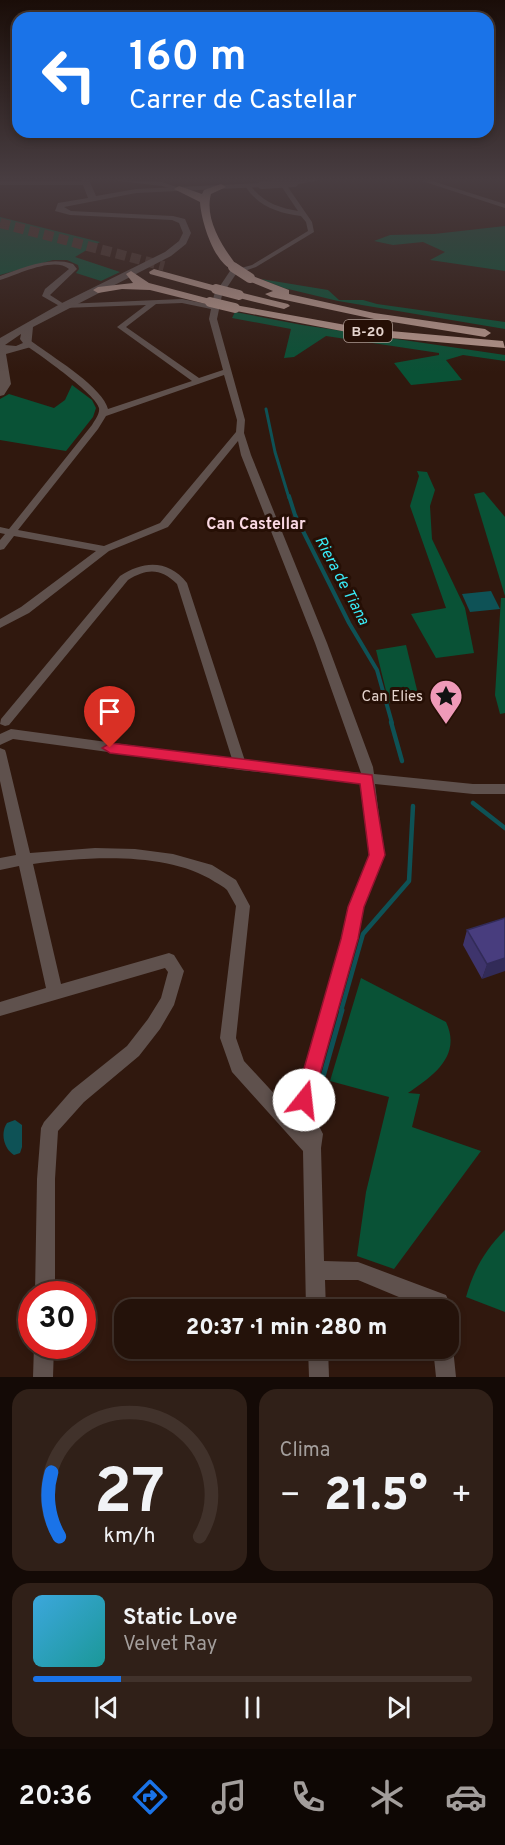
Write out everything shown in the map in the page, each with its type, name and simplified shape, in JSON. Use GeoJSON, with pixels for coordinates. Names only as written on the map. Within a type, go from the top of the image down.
{"type":"FeatureCollection","features":[{"type":"Feature","properties":{"kind":"highway"},"geometry":{"type":"LineString","coordinates":[[216,244],[244,287]]}},
{"type":"Feature","properties":{"kind":"highway","name":"B-20"},"geometry":{"type":"LineString","coordinates":[[159,269],[218,285],[244,287],[504,342]]}},
{"type":"Feature","properties":{"kind":"highway","name":"B-20"},"geometry":{"type":"LineString","coordinates":[[131,274],[135,280],[212,305],[352,329],[451,342],[504,342]]}},
{"type":"Feature","properties":{"kind":"highway","name":"B-20"},"geometry":{"type":"LineString","coordinates":[[98,290],[131,286],[156,288]]}},
{"type":"Feature","properties":{"kind":"highway","name":"B-20"},"geometry":{"type":"LineString","coordinates":[[244,287],[374,325],[504,342]]}},
{"type":"Feature","properties":{"kind":"street"},"geometry":{"type":"LineString","coordinates":[[0,393],[6,384],[15,347],[29,324],[131,274],[168,254],[180,244]]}},
{"type":"Feature","properties":{"kind":"street"},"geometry":{"type":"LineString","coordinates":[[290,244],[254,266],[233,273],[212,305],[213,319],[241,420],[240,433],[276,535],[321,643],[366,767],[377,855],[356,907],[350,939],[296,1128]]}},
{"type":"Feature","properties":{"kind":"street"},"geometry":{"type":"LineString","coordinates":[[0,278],[54,262],[67,263],[73,269],[47,293],[49,299],[63,306],[182,301],[212,305]]}},
{"type":"Feature","properties":{"kind":"street"},"geometry":{"type":"LineString","coordinates":[[154,302],[121,327],[198,381]]}},
{"type":"Feature","properties":{"kind":"street"},"geometry":{"type":"LineString","coordinates":[[15,347],[29,324]]}},
{"type":"Feature","properties":{"kind":"street"},"geometry":{"type":"LineString","coordinates":[[15,347],[38,350],[92,391],[102,404],[103,414]]}},
{"type":"Feature","properties":{"kind":"street"},"geometry":{"type":"LineString","coordinates":[[0,547],[103,414],[228,371]]}},
{"type":"Feature","properties":{"kind":"street"},"geometry":{"type":"LineString","coordinates":[[0,624],[25,610],[105,549],[164,525],[240,433]]}},
{"type":"Feature","properties":{"kind":"street"},"geometry":{"type":"LineString","coordinates":[[0,530],[105,549]]}},
{"type":"Feature","properties":{"kind":"street"},"geometry":{"type":"LineString","coordinates":[[240,765],[182,583],[166,568],[152,567],[133,571],[124,578],[2,722],[12,727],[6,737],[240,765],[367,779],[473,789],[505,789]]}},
{"type":"Feature","properties":{"kind":"street"},"geometry":{"type":"LineString","coordinates":[[0,753],[55,992]]}},
{"type":"Feature","properties":{"kind":"street"},"geometry":{"type":"LineString","coordinates":[[0,864],[23,857],[78,853],[135,854],[206,869],[231,883],[242,898],[228,1038],[238,1066],[296,1128],[313,1141],[316,1299]]}},
{"type":"Feature","properties":{"kind":"street"},"geometry":{"type":"LineString","coordinates":[[0,1009],[169,960],[176,971],[168,1000],[154,1024],[133,1051],[78,1096],[50,1128],[46,1179],[45,1281]]}},
{"type":"Feature","properties":{"kind":"street"},"geometry":{"type":"LineString","coordinates":[[315,1270],[358,1271],[431,1299]]}},
{"type":"Feature","properties":{"kind":"street"},"geometry":{"type":"LineString","coordinates":[[44,1359],[44,1377]]}},
{"type":"Feature","properties":{"kind":"street"},"geometry":{"type":"LineString","coordinates":[[318,1359],[319,1377]]}},
{"type":"Feature","properties":{"kind":"street"},"geometry":{"type":"LineString","coordinates":[[444,1359],[446,1377]]}},
{"type":"Feature","properties":{"kind":"green space"},"geometry":{"type":"Polygon","coordinates":[[[0,244],[96,244],[75,257],[120,272],[101,281],[76,273],[79,269],[78,265],[67,260],[53,260],[0,275],[0,244]]]}},
{"type":"Feature","properties":{"kind":"green space"},"geometry":{"type":"Polygon","coordinates":[[[428,244],[505,244],[505,271],[430,260],[445,252],[428,244]]]}},
{"type":"Feature","properties":{"kind":"green space"},"geometry":{"type":"Polygon","coordinates":[[[261,279],[328,290],[339,300],[363,300],[377,304],[505,322],[505,329],[338,301],[284,288],[261,279]]]}},
{"type":"Feature","properties":{"kind":"green space"},"geometry":{"type":"Polygon","coordinates":[[[235,312],[302,325],[505,355],[505,361],[463,355],[446,360],[462,380],[411,385],[394,363],[439,355],[439,353],[326,336],[294,357],[284,358],[291,329],[232,318],[235,312]]]}},
{"type":"Feature","properties":{"kind":"green space"},"geometry":{"type":"Polygon","coordinates":[[[72,385],[92,400],[96,408],[93,417],[66,451],[0,440],[0,399],[9,394],[54,408],[65,400],[72,385]]]}},
{"type":"Feature","properties":{"kind":"green space"},"geometry":{"type":"Polygon","coordinates":[[[417,471],[427,472],[435,490],[430,506],[432,539],[465,608],[474,653],[436,658],[411,614],[446,608],[410,506],[419,476],[417,471]]]}},
{"type":"Feature","properties":{"kind":"green space"},"geometry":{"type":"Polygon","coordinates":[[[484,492],[505,517],[505,596],[474,494],[484,492]]]}},
{"type":"Feature","properties":{"kind":"green space"},"geometry":{"type":"Polygon","coordinates":[[[501,598],[505,598],[505,713],[500,714],[495,695],[501,598]]]}},
{"type":"Feature","properties":{"kind":"green space"},"geometry":{"type":"Polygon","coordinates":[[[406,645],[420,702],[389,703],[376,650],[406,645]]]}},
{"type":"Feature","properties":{"kind":"green space"},"geometry":{"type":"Polygon","coordinates":[[[361,978],[446,1022],[450,1034],[448,1055],[427,1080],[408,1093],[420,1094],[412,1127],[481,1151],[394,1269],[357,1256],[366,1192],[389,1097],[330,1081],[361,978]]]}},
{"type":"Feature","properties":{"kind":"green space"},"geometry":{"type":"Polygon","coordinates":[[[505,1230],[505,1312],[466,1297],[481,1260],[505,1230]]]}},
{"type":"Feature","properties":{"kind":"water"},"geometry":{"type":"Polygon","coordinates":[[[491,591],[500,609],[470,612],[462,594],[491,591]]]}},
{"type":"Feature","properties":{"kind":"water"},"geometry":{"type":"Polygon","coordinates":[[[15,1120],[22,1125],[22,1147],[20,1153],[14,1155],[6,1145],[4,1131],[7,1123],[15,1120]]]}},
{"type":"Feature","properties":{"kind":"building"},"geometry":{"type":"Polygon","coordinates":[[[505,918],[505,958],[487,964],[467,930],[505,918]]]}},
{"type":"Feature","properties":{"kind":"waterway","name":"Riera de Tiana"},"geometry":{"type":"LineString","coordinates":[[266,409],[275,452],[289,498]]}},
{"type":"Feature","properties":{"kind":"waterway","name":"Riera de Tiana"},"geometry":{"type":"LineString","coordinates":[[289,496],[295,515],[349,623],[377,670],[392,723]]}},
{"type":"Feature","properties":{"kind":"waterway","name":"Riera de Tiana"},"geometry":{"type":"LineString","coordinates":[[391,722],[402,761]]}},
{"type":"Feature","properties":{"kind":"waterway","name":"Riera de Tiana"},"geometry":{"type":"LineString","coordinates":[[473,803],[505,828]]}},
{"type":"Feature","properties":{"kind":"waterway"},"geometry":{"type":"LineString","coordinates":[[341,1011],[363,934],[409,881],[413,806]]}},
{"type":"Feature","properties":{"kind":"waterway"},"geometry":{"type":"LineString","coordinates":[[309,1126],[342,1010]]}},
{"type":"Feature","properties":{"kind":"tunnel"},"geometry":{"type":"LineString","coordinates":[[81,244],[164,266]]}},
{"type":"Feature","properties":{"kind":"place","name":"Can Elies"},"geometry":{"type":"Point","coordinates":[446,725]}},
{"type":"Feature","properties":{"kind":"district","name":"Can Castellar"},"geometry":{"type":"Point","coordinates":[256,523]}},
{"type":"Feature","properties":{"kind":"route"},"geometry":{"type":"LineString","coordinates":[[110,748],[367,779],[377,855],[356,907],[350,939],[304,1100]]}}]}
